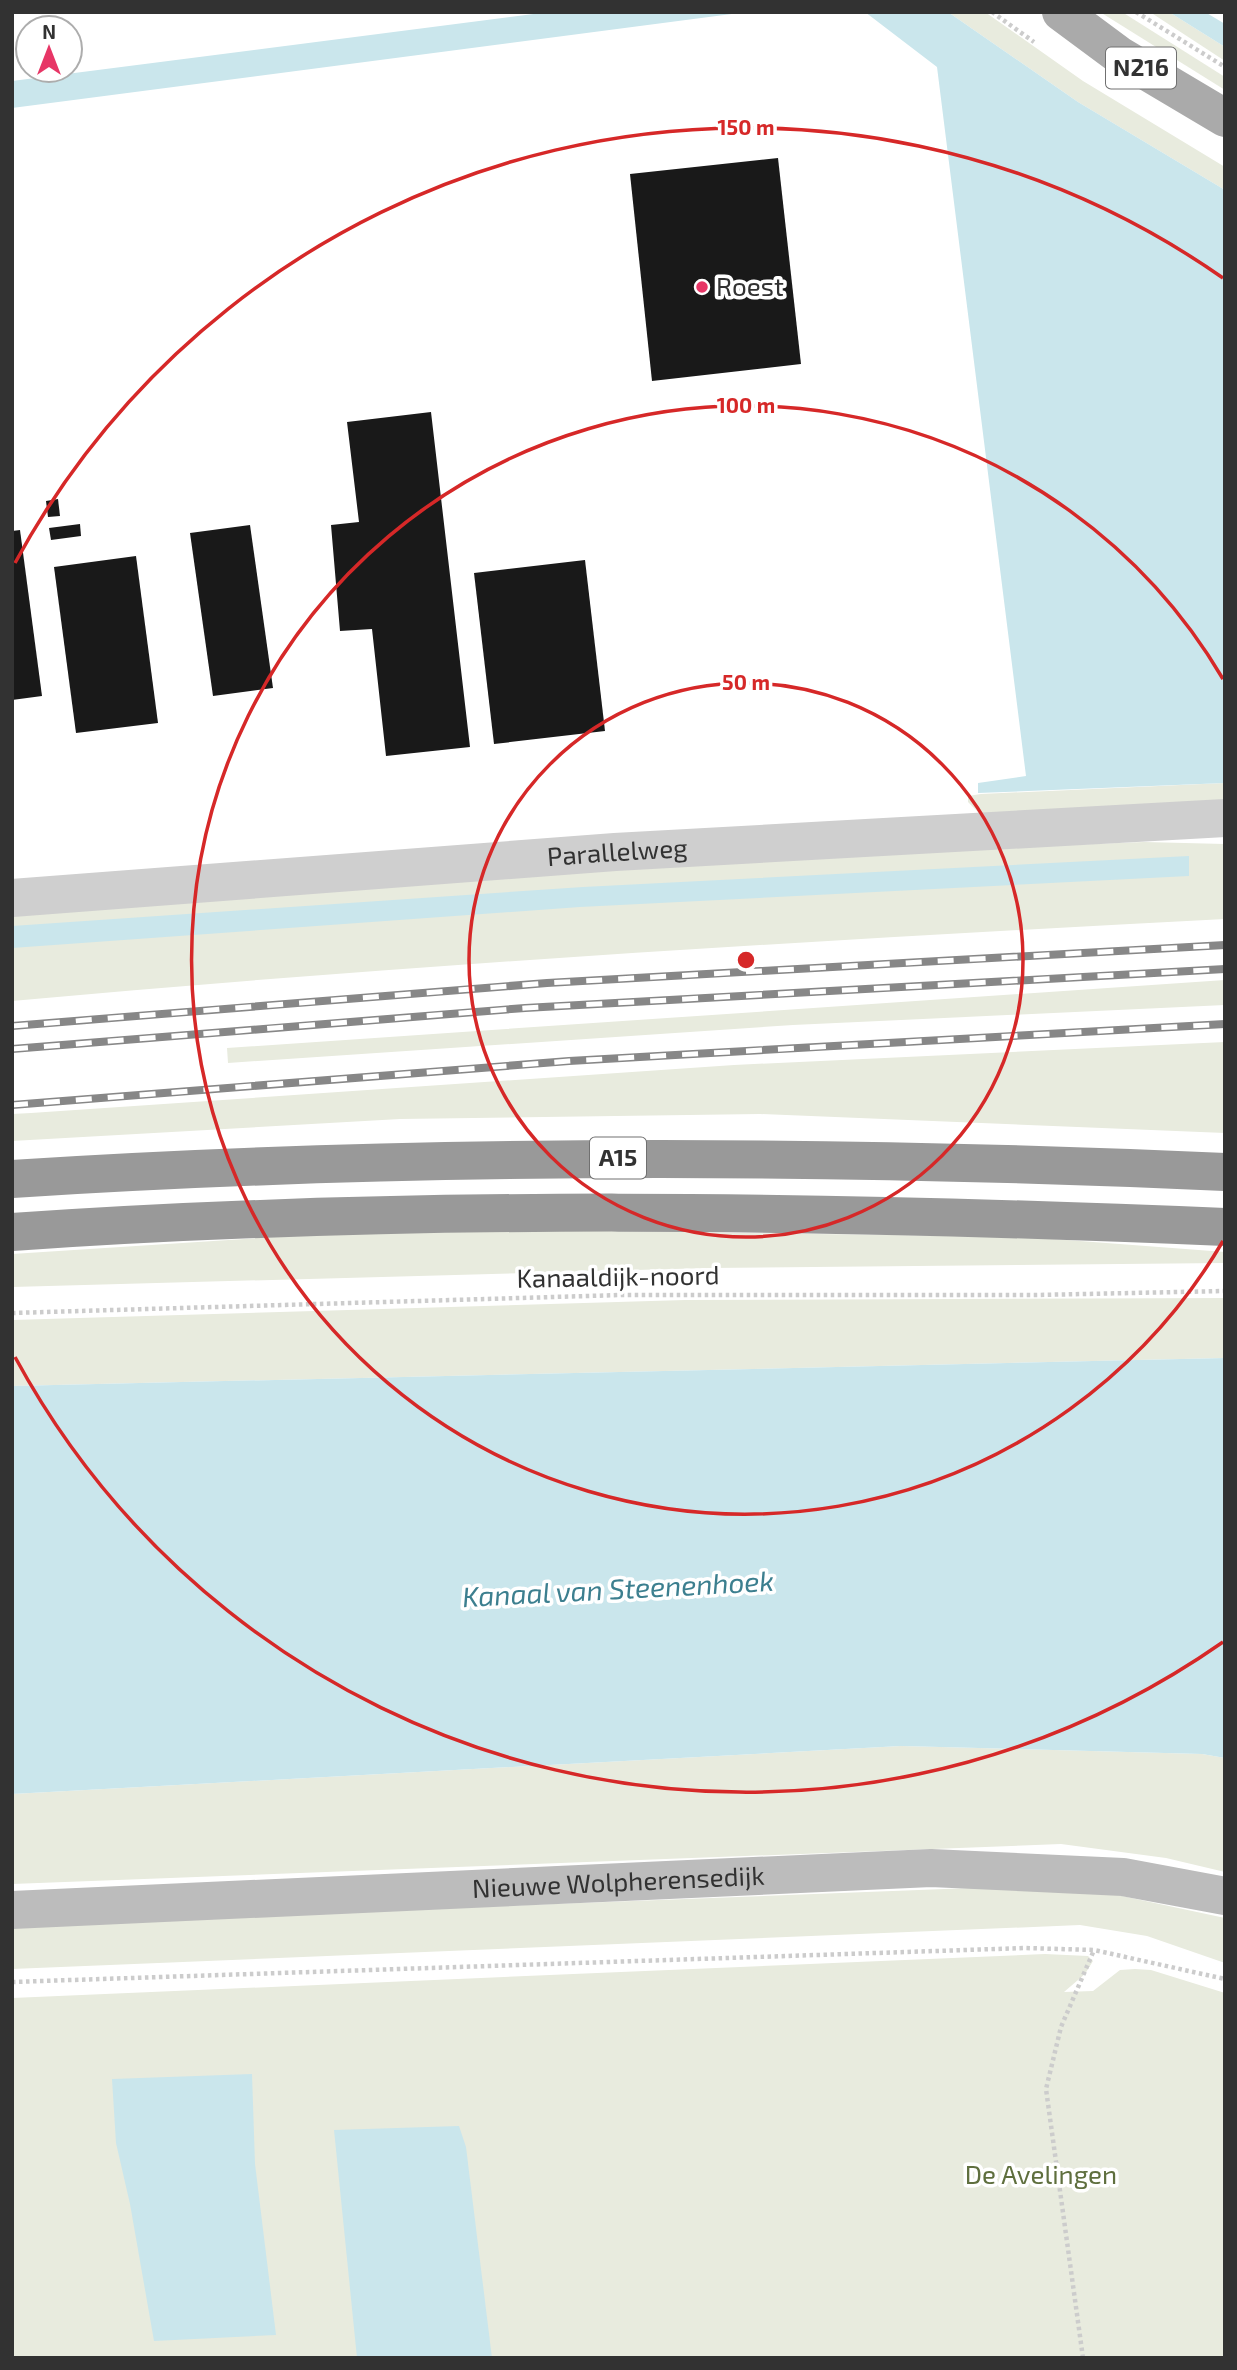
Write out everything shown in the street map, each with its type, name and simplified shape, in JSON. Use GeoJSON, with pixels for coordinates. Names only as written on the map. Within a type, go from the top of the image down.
{"type":"FeatureCollection","features":[{"type":"Feature","properties":{"kind":"highway","name":"A15"},"geometry":{"type":"LineString","coordinates":[[12,1180],[398,1161],[651,1157],[967,1161],[1225,1172]]}},
{"type":"Feature","properties":{"kind":"highway","name":"A15"},"geometry":{"type":"LineString","coordinates":[[12,1232],[363,1217],[649,1213],[967,1216],[1225,1227]]}},
{"type":"Feature","properties":{"kind":"main road","name":"N216"},"geometry":{"type":"LineString","coordinates":[[1061,12],[1119,55],[1225,118]]}},
{"type":"Feature","properties":{"kind":"street","name":"Parallelweg"},"geometry":{"type":"LineString","coordinates":[[12,898],[615,852],[1225,818]]}},
{"type":"Feature","properties":{"kind":"street","name":"Nieuwe Wolpherensedijk"},"geometry":{"type":"LineString","coordinates":[[12,1910],[931,1868],[1123,1877],[1225,1896]]}},
{"type":"Feature","properties":{"kind":"path"},"geometry":{"type":"LineString","coordinates":[[1136,12],[1225,67]]}},
{"type":"Feature","properties":{"kind":"path","name":"Kanaaldijk-noord"},"geometry":{"type":"LineString","coordinates":[[12,1313],[621,1295],[1037,1295],[1225,1291]]}},
{"type":"Feature","properties":{"kind":"path"},"geometry":{"type":"LineString","coordinates":[[12,1982],[1012,1948],[1094,1950],[1225,1979]]}},
{"type":"Feature","properties":{"kind":"path"},"geometry":{"type":"LineString","coordinates":[[1083,2358],[1046,2089],[1061,2027],[1094,1950]]}},
{"type":"Feature","properties":{"kind":"green space"},"geometry":{"type":"Polygon","coordinates":[[[948,12],[985,12],[1083,81],[1225,167],[1225,190],[1078,102],[948,12]]]}},
{"type":"Feature","properties":{"kind":"green space"},"geometry":{"type":"Polygon","coordinates":[[[1100,12],[1122,12],[1225,77],[1225,90],[1100,12]]]}},
{"type":"Feature","properties":{"kind":"green space"},"geometry":{"type":"Polygon","coordinates":[[[1150,12],[1169,12],[1225,47],[1225,61],[1150,12]]]}},
{"type":"Feature","properties":{"kind":"green space"},"geometry":{"type":"Polygon","coordinates":[[[1225,783],[1225,809],[986,820],[968,802],[968,796],[981,794],[1225,783]]]}},
{"type":"Feature","properties":{"kind":"green space"},"geometry":{"type":"Polygon","coordinates":[[[1144,842],[1225,844],[1225,919],[618,954],[12,1001],[12,914],[765,857],[1144,842]]]}},
{"type":"Feature","properties":{"kind":"green space"},"geometry":{"type":"Polygon","coordinates":[[[1225,980],[1225,1005],[793,1025],[228,1063],[227,1048],[1225,980]]]}},
{"type":"Feature","properties":{"kind":"green space"},"geometry":{"type":"Polygon","coordinates":[[[1225,1042],[1225,1133],[760,1114],[400,1119],[12,1141],[12,1114],[734,1065],[1225,1042]]]}},
{"type":"Feature","properties":{"kind":"green space"},"geometry":{"type":"Polygon","coordinates":[[[477,1229],[1027,1237],[1225,1252],[1225,1263],[710,1268],[12,1287],[12,1254],[366,1231],[477,1229]]]}},
{"type":"Feature","properties":{"kind":"green space"},"geometry":{"type":"Polygon","coordinates":[[[1225,1298],[1225,1358],[12,1386],[12,1320],[685,1300],[1225,1298]]]}},
{"type":"Feature","properties":{"kind":"green space"},"geometry":{"type":"Polygon","coordinates":[[[901,1746],[1202,1754],[1225,1758],[1225,1872],[1166,1858],[1061,1844],[12,1884],[12,1794],[901,1746]]]}},
{"type":"Feature","properties":{"kind":"green space"},"geometry":{"type":"Polygon","coordinates":[[[997,1887],[1094,1890],[1225,1918],[1225,1963],[1147,1936],[1080,1925],[12,1969],[12,1925],[997,1887]]]}},
{"type":"Feature","properties":{"kind":"green space","name":"De Avelingen"},"geometry":{"type":"Polygon","coordinates":[[[1045,1954],[1088,1956],[1093,1961],[1085,1974],[1064,1992],[1093,1991],[1120,1970],[1135,1969],[1151,1970],[1225,1993],[1225,2358],[12,2358],[12,1998],[1045,1954]]]}},
{"type":"Feature","properties":{"kind":"water"},"geometry":{"type":"Polygon","coordinates":[[[549,12],[747,12],[12,108],[12,81],[14,84],[84,84],[84,72],[549,12]]]}},
{"type":"Feature","properties":{"kind":"water"},"geometry":{"type":"Polygon","coordinates":[[[865,12],[948,12],[1078,102],[1225,190],[1225,783],[978,793],[978,783],[1026,776],[937,67],[865,12]]]}},
{"type":"Feature","properties":{"kind":"water"},"geometry":{"type":"Polygon","coordinates":[[[1169,12],[1205,12],[1225,24],[1225,47],[1169,12]]]}},
{"type":"Feature","properties":{"kind":"water"},"geometry":{"type":"Polygon","coordinates":[[[1189,856],[1189,876],[580,907],[12,948],[12,926],[583,887],[1189,856]]]}},
{"type":"Feature","properties":{"kind":"water","name":"Kanaal van Steenenhoek"},"geometry":{"type":"Polygon","coordinates":[[[1225,1358],[1225,1758],[1202,1754],[901,1746],[12,1794],[12,1386],[1225,1358]]]}},
{"type":"Feature","properties":{"kind":"water"},"geometry":{"type":"Polygon","coordinates":[[[252,2074],[255,2164],[276,2335],[154,2341],[130,2204],[116,2143],[112,2079],[252,2074]]]}},
{"type":"Feature","properties":{"kind":"water"},"geometry":{"type":"Polygon","coordinates":[[[459,2126],[466,2147],[492,2358],[357,2358],[334,2130],[459,2126]]]}},
{"type":"Feature","properties":{"kind":"building"},"geometry":{"type":"Polygon","coordinates":[[[778,158],[801,364],[652,381],[630,174],[778,158]]]}},
{"type":"Feature","properties":{"kind":"building"},"geometry":{"type":"Polygon","coordinates":[[[431,412],[470,747],[386,756],[372,629],[340,631],[331,525],[359,522],[347,422],[431,412]]]}},
{"type":"Feature","properties":{"kind":"building"},"geometry":{"type":"Polygon","coordinates":[[[58,499],[60,516],[48,517],[46,501],[58,499]]]}},
{"type":"Feature","properties":{"kind":"building"},"geometry":{"type":"Polygon","coordinates":[[[80,524],[81,536],[51,540],[49,528],[80,524]]]}},
{"type":"Feature","properties":{"kind":"building"},"geometry":{"type":"Polygon","coordinates":[[[250,525],[273,688],[213,696],[190,533],[250,525]]]}},
{"type":"Feature","properties":{"kind":"building"},"geometry":{"type":"Polygon","coordinates":[[[20,530],[42,696],[12,700],[12,531],[20,530]]]}},
{"type":"Feature","properties":{"kind":"building"},"geometry":{"type":"Polygon","coordinates":[[[136,556],[158,723],[76,733],[54,567],[136,556]]]}},
{"type":"Feature","properties":{"kind":"building"},"geometry":{"type":"Polygon","coordinates":[[[585,560],[605,731],[494,744],[474,573],[585,560]]]}},
{"type":"Feature","properties":{"kind":"railway"},"geometry":{"type":"LineString","coordinates":[[12,1026],[547,983],[1225,945]]}},
{"type":"Feature","properties":{"kind":"railway"},"geometry":{"type":"LineString","coordinates":[[12,1049],[525,1008],[1225,969]]}},
{"type":"Feature","properties":{"kind":"railway"},"geometry":{"type":"LineString","coordinates":[[12,1105],[569,1061],[1225,1024]]}},
{"type":"Feature","properties":{"kind":"place","name":"Roest"},"geometry":{"type":"Point","coordinates":[702,287]}}]}
